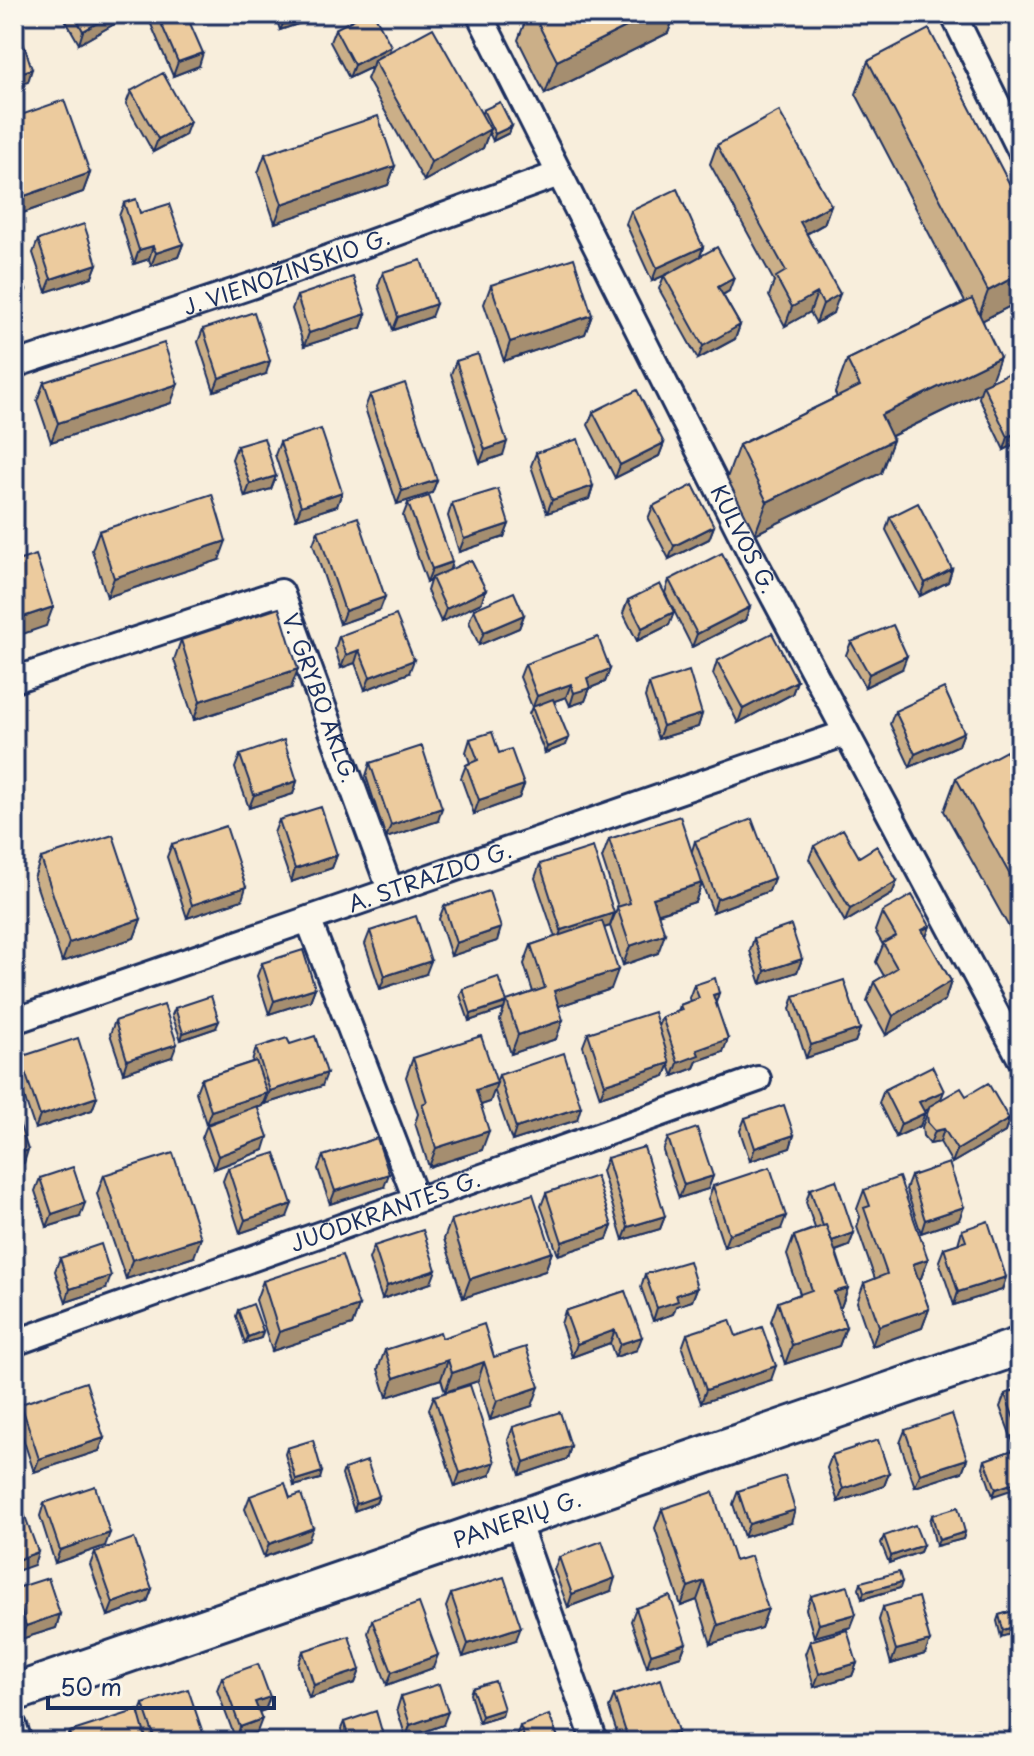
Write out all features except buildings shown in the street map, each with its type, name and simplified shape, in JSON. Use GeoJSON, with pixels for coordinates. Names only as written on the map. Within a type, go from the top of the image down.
{"type":"FeatureCollection","features":[{"type":"Feature","properties":{"kind":"main road","name":"PANERIŲ G."},"geometry":{"type":"LineString","coordinates":[[14,1693],[1020,1346]]}},
{"type":"Feature","properties":{"kind":"street","name":"KULVOS G."},"geometry":{"type":"LineString","coordinates":[[479,14],[754,560],[1020,1058]]}},
{"type":"Feature","properties":{"kind":"street"},"geometry":{"type":"LineString","coordinates":[[953,14],[1020,150]]}},
{"type":"Feature","properties":{"kind":"street","name":"J. VIENOŽINSKIO G."},"geometry":{"type":"LineString","coordinates":[[14,365],[254,285],[559,174]]}},
{"type":"Feature","properties":{"kind":"street","name":"V. GRYBO AKLG."},"geometry":{"type":"LineString","coordinates":[[14,680],[281,592],[390,889]]}},
{"type":"Feature","properties":{"kind":"street","name":"A. STRAZDO G."},"geometry":{"type":"LineString","coordinates":[[14,1021],[846,733]]}},
{"type":"Feature","properties":{"kind":"street"},"geometry":{"type":"LineString","coordinates":[[308,919],[416,1199]]}},
{"type":"Feature","properties":{"kind":"street","name":"JUODKRANTĖS G."},"geometry":{"type":"LineString","coordinates":[[14,1343],[758,1079]]}},
{"type":"Feature","properties":{"kind":"street"},"geometry":{"type":"LineString","coordinates":[[517,1521],[595,1742]]}},
{"type":"Feature","properties":{"kind":"street"},"geometry":{"type":"LineString","coordinates":[[14,1726],[19,1742]]}}]}
